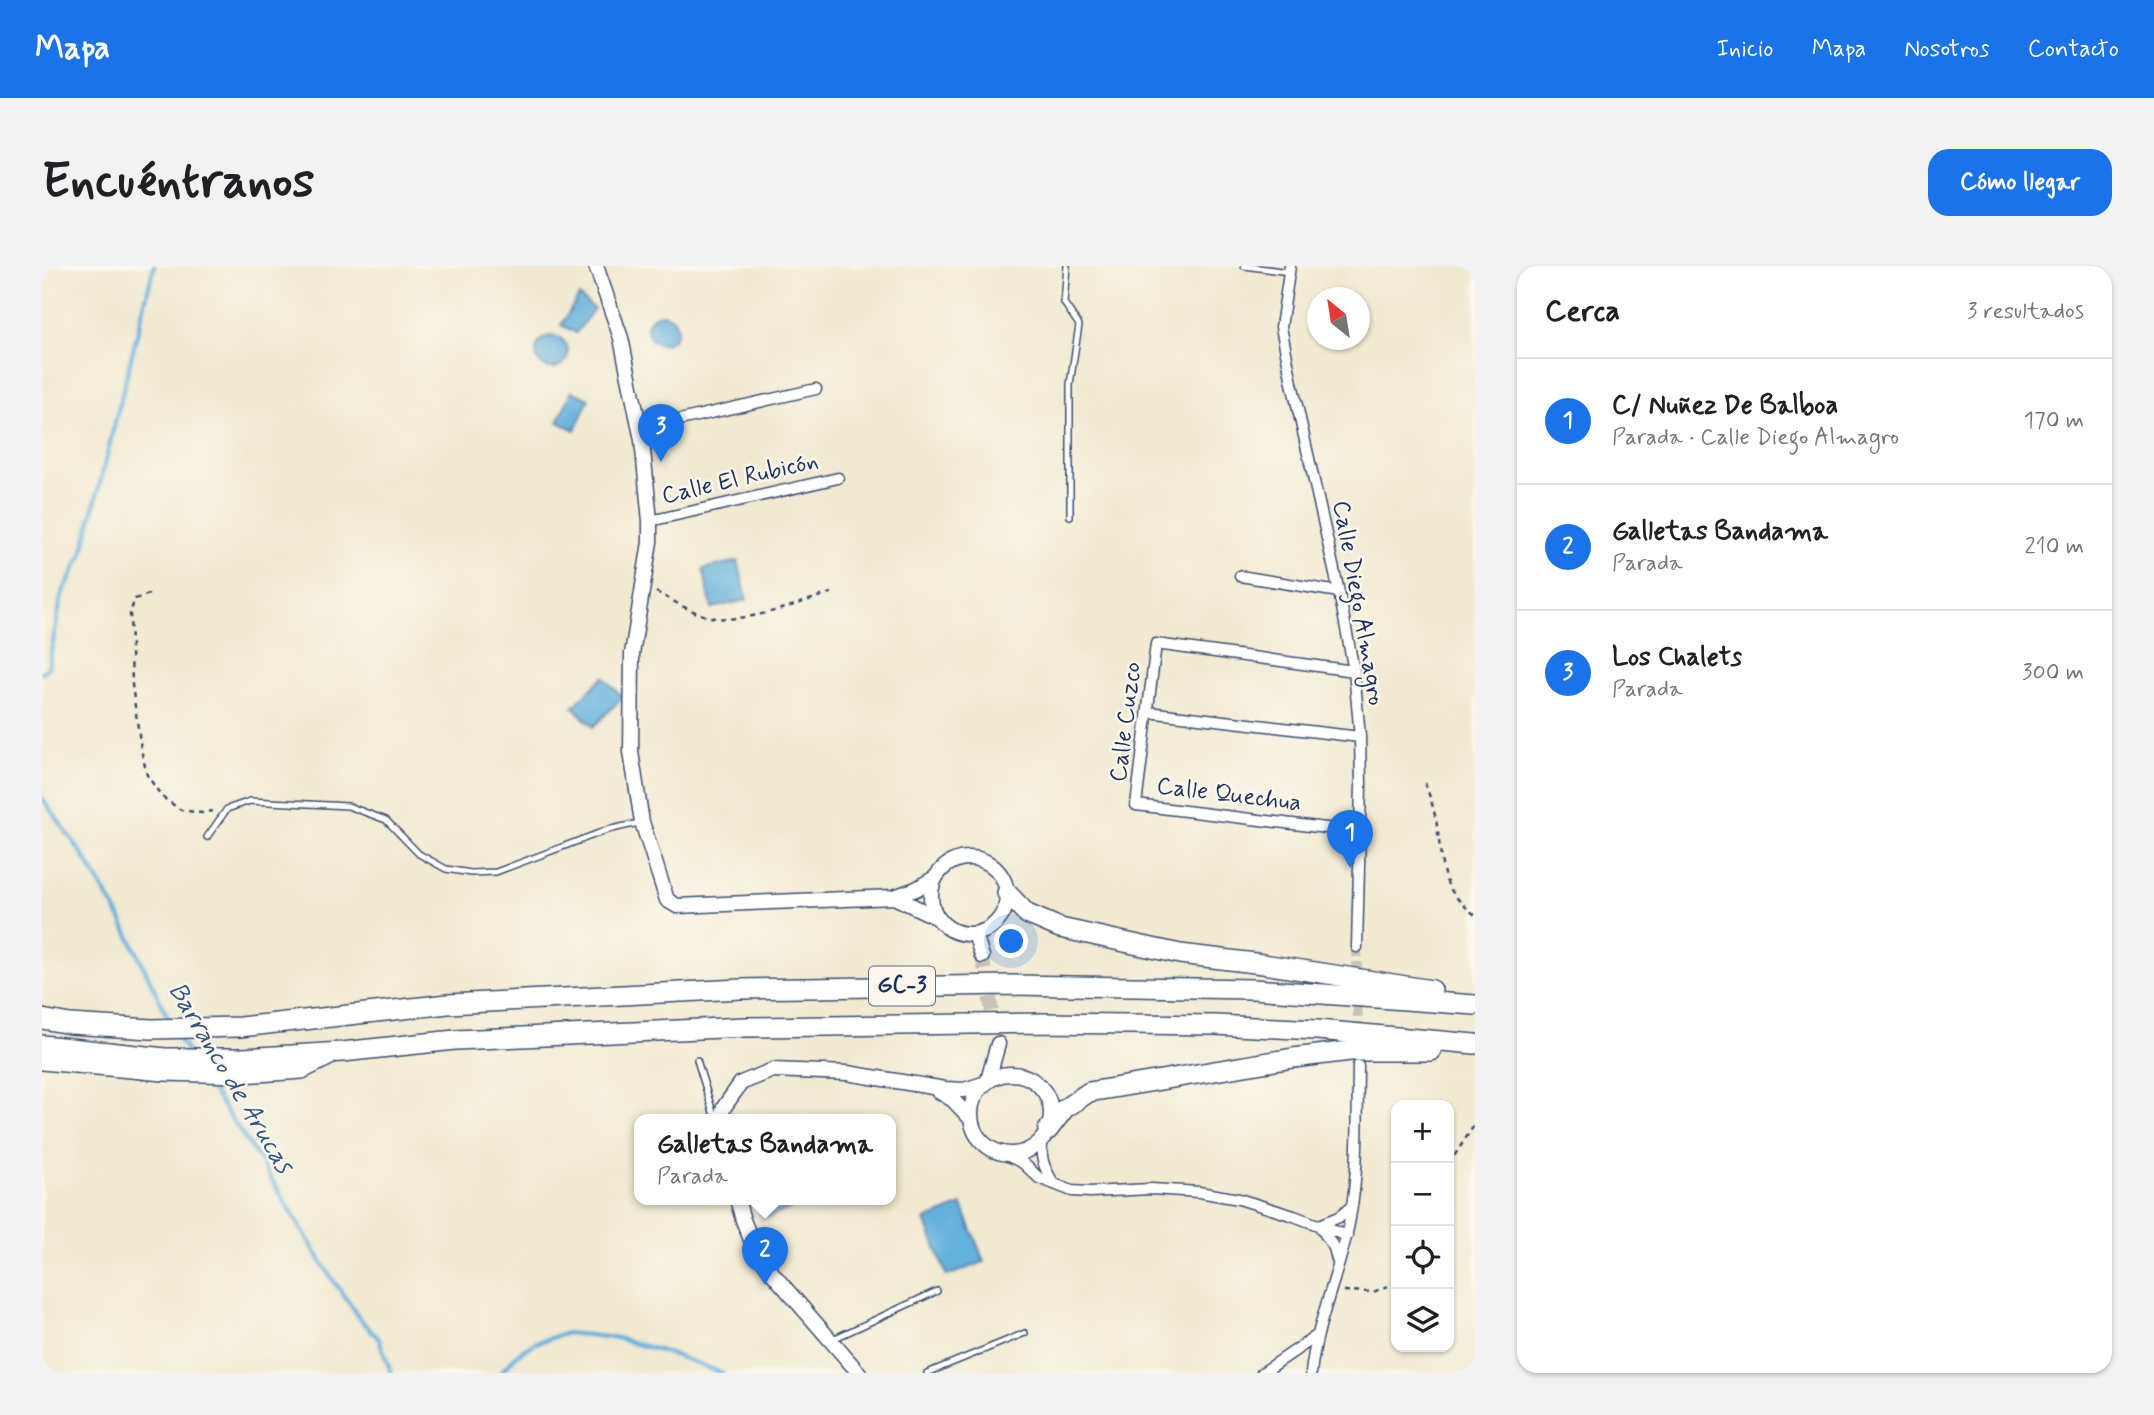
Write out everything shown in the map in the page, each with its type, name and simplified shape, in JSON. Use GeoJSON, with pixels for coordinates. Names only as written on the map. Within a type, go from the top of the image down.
{"type":"FeatureCollection","features":[{"type":"Feature","properties":{"kind":"highway"},"geometry":{"type":"LineString","coordinates":[[1007,893],[1027,914],[1059,928],[1181,954],[1263,964],[1474,1001]]}},
{"type":"Feature","properties":{"kind":"highway","name":"GC-3"},"geometry":{"type":"LineString","coordinates":[[42,1019],[71,1024],[151,1029],[240,1027],[448,1004],[656,993],[1012,985],[1253,989],[1474,1001]]}},
{"type":"Feature","properties":{"kind":"highway","name":"GC-3"},"geometry":{"type":"LineString","coordinates":[[42,1045],[165,1058],[242,1058],[339,1052],[455,1040],[745,1027],[890,1024],[1215,1025],[1317,1030],[1472,1047]]}},
{"type":"Feature","properties":{"kind":"highway"},"geometry":{"type":"LineString","coordinates":[[1045,1134],[1064,1109],[1090,1092],[1350,1051],[1438,1051],[1472,1047]]}},
{"type":"Feature","properties":{"kind":"highway"},"geometry":{"type":"LineString","coordinates":[[42,1060],[164,1071],[240,1073],[302,1069],[339,1052]]}},
{"type":"Feature","properties":{"kind":"street"},"geometry":{"type":"LineString","coordinates":[[596,266],[621,338],[640,429],[650,542],[632,654],[631,752],[642,822],[667,900],[677,906],[894,897],[916,889],[936,877]]}},
{"type":"Feature","properties":{"kind":"street","name":"Calle Diego Almagro"},"geometry":{"type":"LineString","coordinates":[[1290,269],[1282,327],[1354,671],[1361,785],[1357,947]]}},
{"type":"Feature","properties":{"kind":"street"},"geometry":{"type":"LineString","coordinates":[[640,429],[816,389]]}},
{"type":"Feature","properties":{"kind":"street","name":"Calle El Rubicón"},"geometry":{"type":"LineString","coordinates":[[650,521],[838,478]]}},
{"type":"Feature","properties":{"kind":"street"},"geometry":{"type":"LineString","coordinates":[[1240,576],[1339,592]]}},
{"type":"Feature","properties":{"kind":"street","name":"Calle Cuzco"},"geometry":{"type":"LineString","coordinates":[[1136,805],[1156,644],[1354,671]]}},
{"type":"Feature","properties":{"kind":"street"},"geometry":{"type":"LineString","coordinates":[[1148,712],[1360,737]]}},
{"type":"Feature","properties":{"kind":"street","name":"Calle Quechua"},"geometry":{"type":"LineString","coordinates":[[1136,805],[1359,832]]}},
{"type":"Feature","properties":{"kind":"street"},"geometry":{"type":"LineString","coordinates":[[894,897],[937,918],[954,931],[975,934],[986,930],[1002,915],[1007,893],[998,871],[977,858],[953,861],[943,868],[932,887],[931,898],[937,918]]}},
{"type":"Feature","properties":{"kind":"street"},"geometry":{"type":"LineString","coordinates":[[975,934],[982,956]]}},
{"type":"Feature","properties":{"kind":"street"},"geometry":{"type":"LineString","coordinates":[[1018,1074],[1008,1063],[998,1044],[986,1082],[971,1105],[970,1118],[980,1140],[990,1149],[1023,1163],[1039,1178],[1072,1191],[1151,1189],[1199,1192],[1239,1199],[1347,1236]]}},
{"type":"Feature","properties":{"kind":"street"},"geometry":{"type":"LineString","coordinates":[[1311,1373],[1318,1335],[1347,1236],[1352,1206],[1357,1173],[1358,1066]]}},
{"type":"Feature","properties":{"kind":"street"},"geometry":{"type":"LineString","coordinates":[[722,1114],[741,1083],[773,1070],[847,1073],[964,1090],[998,1076],[1018,1074],[1039,1085],[1050,1106],[1051,1118],[1040,1152],[1043,1167],[1054,1184]]}},
{"type":"Feature","properties":{"kind":"street"},"geometry":{"type":"LineString","coordinates":[[932,1087],[953,1100],[970,1118]]}},
{"type":"Feature","properties":{"kind":"street"},"geometry":{"type":"LineString","coordinates":[[1002,1153],[1024,1152],[1045,1134]]}},
{"type":"Feature","properties":{"kind":"street"},"geometry":{"type":"LineString","coordinates":[[739,1205],[754,1247],[773,1274],[859,1373]]}},
{"type":"Feature","properties":{"kind":"street"},"geometry":{"type":"LineString","coordinates":[[1319,1225],[1339,1217],[1352,1206]]}},
{"type":"Feature","properties":{"kind":"street"},"geometry":{"type":"LineString","coordinates":[[1319,1225],[1334,1248],[1338,1264]]}},
{"type":"Feature","properties":{"kind":"street"},"geometry":{"type":"LineString","coordinates":[[1262,1373],[1318,1335]]}},
{"type":"Feature","properties":{"kind":"lane"},"geometry":{"type":"LineString","coordinates":[[1067,266],[1064,303],[1079,325],[1069,384],[1070,516]]}},
{"type":"Feature","properties":{"kind":"lane"},"geometry":{"type":"LineString","coordinates":[[1244,266],[1290,269]]}},
{"type":"Feature","properties":{"kind":"lane"},"geometry":{"type":"LineString","coordinates":[[207,837],[227,809],[250,801],[348,806],[386,820],[419,853],[446,869],[471,873],[496,872],[607,830],[642,822]]}},
{"type":"Feature","properties":{"kind":"lane"},"geometry":{"type":"LineString","coordinates":[[697,1060],[713,1114]]}},
{"type":"Feature","properties":{"kind":"lane"},"geometry":{"type":"LineString","coordinates":[[830,1340],[937,1291]]}},
{"type":"Feature","properties":{"kind":"lane"},"geometry":{"type":"LineString","coordinates":[[927,1373],[1025,1332]]}},
{"type":"Feature","properties":{"kind":"path"},"geometry":{"type":"LineString","coordinates":[[643,586],[705,615],[727,619],[758,615],[835,592]]}},
{"type":"Feature","properties":{"kind":"path"},"geometry":{"type":"LineString","coordinates":[[149,594],[135,599],[130,613],[132,685],[147,775],[162,797],[181,810],[201,813],[227,809]]}},
{"type":"Feature","properties":{"kind":"path"},"geometry":{"type":"LineString","coordinates":[[1424,783],[1437,825],[1442,873],[1451,890],[1475,915]]}},
{"type":"Feature","properties":{"kind":"path"},"geometry":{"type":"LineString","coordinates":[[1450,1163],[1475,1124]]}},
{"type":"Feature","properties":{"kind":"path"},"geometry":{"type":"LineString","coordinates":[[1330,1291],[1373,1292],[1391,1285]]}},
{"type":"Feature","properties":{"kind":"water"},"geometry":{"type":"Polygon","coordinates":[[[579,296],[594,309],[576,333],[561,325],[579,296]]]}},
{"type":"Feature","properties":{"kind":"water"},"geometry":{"type":"Polygon","coordinates":[[[662,314],[673,318],[677,329],[673,340],[662,344],[651,340],[647,329],[651,318],[662,314]]]}},
{"type":"Feature","properties":{"kind":"water"},"geometry":{"type":"Polygon","coordinates":[[[552,336],[563,341],[568,352],[563,363],[552,368],[541,363],[536,352],[541,341],[552,336]]]}},
{"type":"Feature","properties":{"kind":"water"},"geometry":{"type":"Polygon","coordinates":[[[572,391],[589,399],[575,430],[558,422],[572,391]]]}},
{"type":"Feature","properties":{"kind":"water"},"geometry":{"type":"Polygon","coordinates":[[[738,561],[747,600],[712,608],[703,569],[738,561]]]}},
{"type":"Feature","properties":{"kind":"water"},"geometry":{"type":"Polygon","coordinates":[[[603,677],[623,697],[593,727],[573,707],[603,677]]]}},
{"type":"Feature","properties":{"kind":"water"},"geometry":{"type":"Polygon","coordinates":[[[758,1205],[800,1205],[763,1219],[758,1205]]]}},
{"type":"Feature","properties":{"kind":"water"},"geometry":{"type":"Polygon","coordinates":[[[962,1205],[984,1262],[947,1276],[925,1220],[962,1205]]]}},
{"type":"Feature","properties":{"kind":"waterway","name":"Barranco de Arucas"},"geometry":{"type":"LineString","coordinates":[[42,673],[48,668],[62,594],[82,555],[154,266]]}},
{"type":"Feature","properties":{"kind":"waterway","name":"Barranco de Arucas"},"geometry":{"type":"LineString","coordinates":[[42,798],[83,855],[120,917],[170,1022]]}},
{"type":"Feature","properties":{"kind":"waterway","name":"Barranco de Arucas"},"geometry":{"type":"LineString","coordinates":[[175,1033],[187,1052]]}},
{"type":"Feature","properties":{"kind":"waterway","name":"Barranco de Arucas"},"geometry":{"type":"LineString","coordinates":[[205,1080],[259,1159],[330,1276],[361,1320],[379,1339],[391,1373]]}},
{"type":"Feature","properties":{"kind":"waterway","name":"Barranco de Arucas"},"geometry":{"type":"LineString","coordinates":[[500,1373],[519,1353],[535,1343],[567,1333],[617,1338],[722,1373]]}},
{"type":"Feature","properties":{"kind":"tunnel"},"geometry":{"type":"LineString","coordinates":[[1357,947],[1358,1038]]}},
{"type":"Feature","properties":{"kind":"tunnel"},"geometry":{"type":"LineString","coordinates":[[982,956],[998,1044]]}},
{"type":"Feature","properties":{"kind":"place","name":"Los Chalets"},"geometry":{"type":"Point","coordinates":[661,462]}},
{"type":"Feature","properties":{"kind":"place","name":"C/ Nuñez De Balboa"},"geometry":{"type":"Point","coordinates":[1350,868]}},
{"type":"Feature","properties":{"kind":"place","name":"Galletas Bandama"},"geometry":{"type":"Point","coordinates":[765,1285]}}]}
